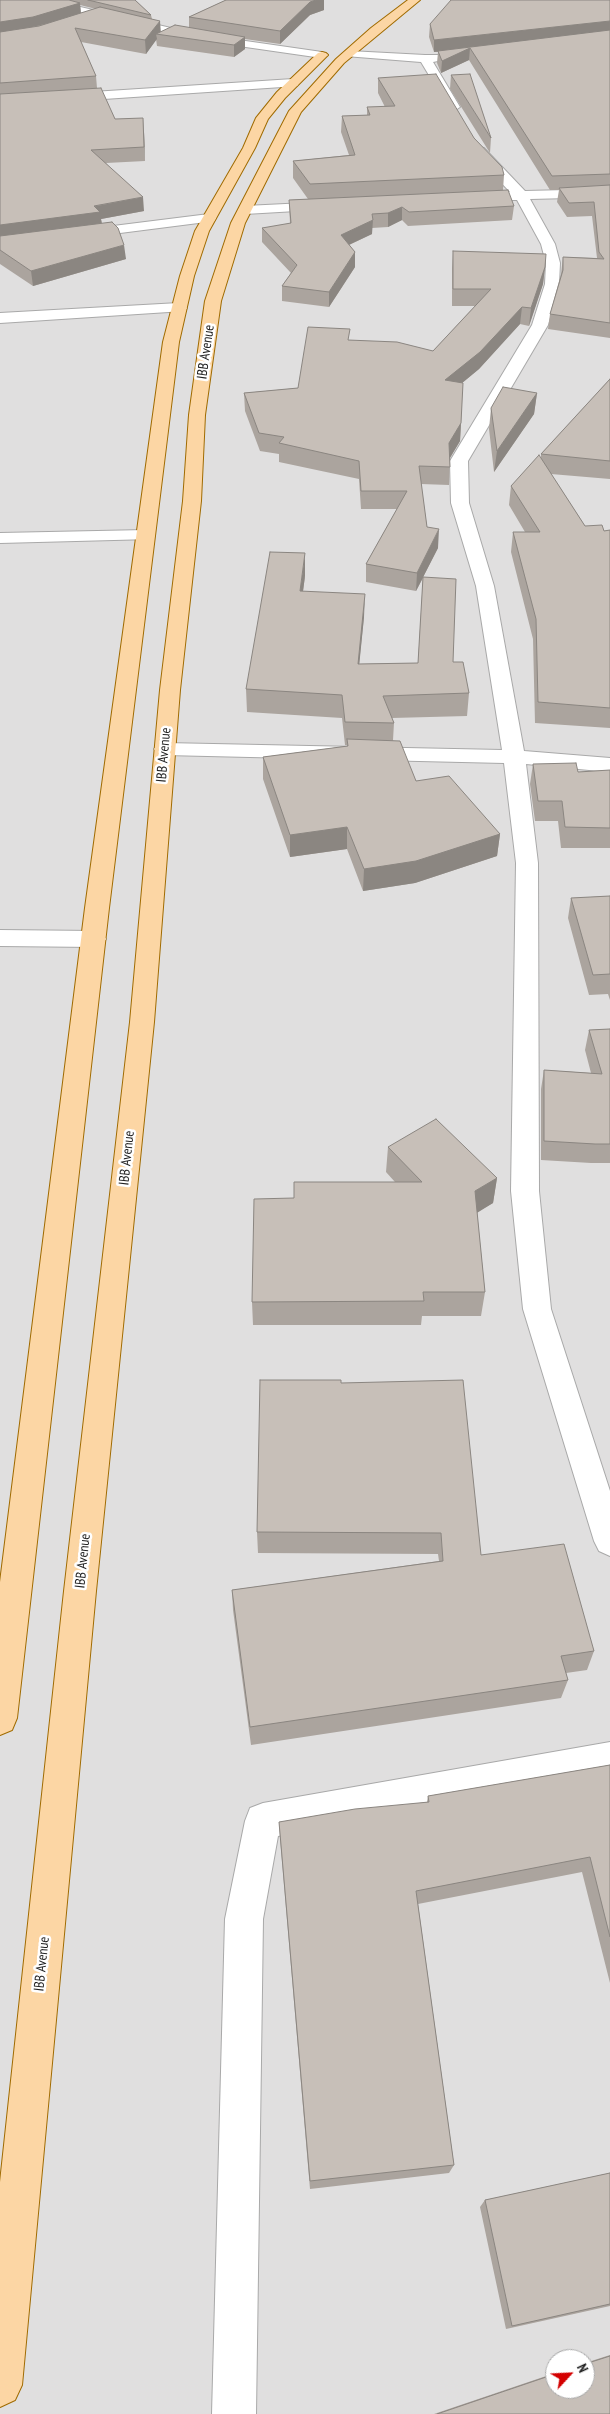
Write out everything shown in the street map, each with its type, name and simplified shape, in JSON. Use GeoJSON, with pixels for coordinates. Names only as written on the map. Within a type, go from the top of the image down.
{"type":"FeatureCollection","features":[{"type":"Feature","properties":{"kind":"main road"},"geometry":{"type":"LineString","coordinates":[[0,1718],[94,939],[171,342],[199,240],[209,218],[250,148],[262,118],[322,54],[354,26],[392,0]]}},
{"type":"Feature","properties":{"kind":"main road","name":"IBB Avenue"},"geometry":{"type":"LineString","coordinates":[[0,2385],[81,1581],[142,1022],[165,749],[192,501],[197,415],[213,301],[238,223],[295,111],[322,78],[376,30],[415,0]]}},
{"type":"Feature","properties":{"kind":"street"},"geometry":{"type":"LineString","coordinates":[[36,0],[197,37],[322,54]]}},
{"type":"Feature","properties":{"kind":"street"},"geometry":{"type":"LineString","coordinates":[[74,23],[101,15]]}},
{"type":"Feature","properties":{"kind":"street"},"geometry":{"type":"LineString","coordinates":[[349,54],[426,59],[454,56]]}},
{"type":"Feature","properties":{"kind":"street"},"geometry":{"type":"LineString","coordinates":[[426,59],[460,118]]}},
{"type":"Feature","properties":{"kind":"street"},"geometry":{"type":"LineString","coordinates":[[0,102],[293,83]]}},
{"type":"Feature","properties":{"kind":"street"},"geometry":{"type":"LineString","coordinates":[[474,143],[479,151],[521,195],[548,244],[553,262],[552,284],[540,325],[458,461],[460,503],[485,586],[514,757],[527,863],[525,1190],[538,1309],[610,1541]]}},
{"type":"Feature","properties":{"kind":"street"},"geometry":{"type":"LineString","coordinates":[[491,197],[610,193]]}},
{"type":"Feature","properties":{"kind":"street"},"geometry":{"type":"LineString","coordinates":[[245,210],[344,205]]}},
{"type":"Feature","properties":{"kind":"street"},"geometry":{"type":"LineString","coordinates":[[66,236],[209,218]]}},
{"type":"Feature","properties":{"kind":"street"},"geometry":{"type":"LineString","coordinates":[[0,318],[179,308]]}},
{"type":"Feature","properties":{"kind":"street"},"geometry":{"type":"LineString","coordinates":[[0,538],[146,535]]}},
{"type":"Feature","properties":{"kind":"street"},"geometry":{"type":"LineString","coordinates":[[165,749],[514,757],[610,765]]}},
{"type":"Feature","properties":{"kind":"street"},"geometry":{"type":"LineString","coordinates":[[0,938],[94,939]]}},
{"type":"Feature","properties":{"kind":"street"},"geometry":{"type":"LineString","coordinates":[[234,2414],[244,1919],[263,1821],[610,1760]]}},
{"type":"Feature","properties":{"kind":"shaded area"},"geometry":{"type":"Polygon","coordinates":[[[0,0],[610,0],[610,2414],[0,2414],[0,0]]]}},
{"type":"Feature","properties":{"kind":"building"},"geometry":{"type":"Polygon","coordinates":[[[0,0],[69,0],[80,3],[33,17],[0,22],[0,0]]]}},
{"type":"Feature","properties":{"kind":"building"},"geometry":{"type":"Polygon","coordinates":[[[88,0],[135,0],[151,15],[88,0]]]}},
{"type":"Feature","properties":{"kind":"building"},"geometry":{"type":"Polygon","coordinates":[[[226,0],[316,0],[310,2],[280,31],[189,17],[226,0]]]}},
{"type":"Feature","properties":{"kind":"building"},"geometry":{"type":"Polygon","coordinates":[[[451,0],[610,0],[610,21],[434,40],[430,24],[451,0]]]}},
{"type":"Feature","properties":{"kind":"building"},"geometry":{"type":"Polygon","coordinates":[[[100,7],[160,21],[145,40],[75,28],[96,76],[0,83],[0,32],[39,26],[100,7]]]}},
{"type":"Feature","properties":{"kind":"building"},"geometry":{"type":"Polygon","coordinates":[[[175,25],[245,37],[234,45],[156,34],[175,25]]]}},
{"type":"Feature","properties":{"kind":"building"},"geometry":{"type":"Polygon","coordinates":[[[610,30],[610,174],[552,176],[470,48],[442,61],[438,51],[610,30]]]}},
{"type":"Feature","properties":{"kind":"building"},"geometry":{"type":"Polygon","coordinates":[[[436,74],[474,138],[502,167],[504,175],[310,184],[293,161],[355,155],[342,116],[370,115],[367,107],[395,106],[378,78],[436,74]]]}},
{"type":"Feature","properties":{"kind":"building"},"geometry":{"type":"Polygon","coordinates":[[[470,74],[491,138],[451,75],[470,74]]]}},
{"type":"Feature","properties":{"kind":"building"},"geometry":{"type":"Polygon","coordinates":[[[101,88],[115,119],[143,118],[144,147],[91,150],[143,197],[94,206],[100,212],[0,225],[0,94],[101,88]]]}},
{"type":"Feature","properties":{"kind":"building"},"geometry":{"type":"Polygon","coordinates":[[[610,185],[610,323],[550,314],[563,270],[563,257],[604,259],[599,252],[594,202],[569,203],[559,188],[610,185]]]}},
{"type":"Feature","properties":{"kind":"building"},"geometry":{"type":"Polygon","coordinates":[[[508,190],[514,206],[409,212],[402,207],[388,213],[372,214],[373,220],[341,235],[355,252],[329,292],[282,286],[297,265],[262,228],[291,223],[289,200],[508,190]]]}},
{"type":"Feature","properties":{"kind":"building"},"geometry":{"type":"Polygon","coordinates":[[[112,222],[118,228],[124,245],[31,271],[0,250],[0,236],[112,222]]]}},
{"type":"Feature","properties":{"kind":"building"},"geometry":{"type":"Polygon","coordinates":[[[453,251],[546,254],[545,267],[531,308],[522,307],[480,352],[445,380],[463,383],[461,423],[449,443],[450,467],[419,466],[427,527],[439,529],[417,573],[366,564],[407,491],[361,491],[359,461],[279,443],[284,437],[259,433],[244,393],[298,388],[308,327],[350,329],[348,340],[397,342],[433,351],[491,289],[453,289],[453,251]]]}},
{"type":"Feature","properties":{"kind":"building"},"geometry":{"type":"Polygon","coordinates":[[[610,379],[610,461],[541,454],[610,379]]]}},
{"type":"Feature","properties":{"kind":"building"},"geometry":{"type":"Polygon","coordinates":[[[503,387],[537,393],[497,451],[491,408],[503,387]]]}},
{"type":"Feature","properties":{"kind":"building"},"geometry":{"type":"Polygon","coordinates":[[[539,455],[585,526],[602,525],[604,531],[610,530],[610,708],[538,702],[536,619],[513,532],[540,532],[511,486],[539,455]]]}},
{"type":"Feature","properties":{"kind":"building"},"geometry":{"type":"Polygon","coordinates":[[[270,552],[305,553],[300,591],[365,594],[358,664],[418,663],[423,577],[456,579],[453,662],[463,662],[469,693],[383,696],[394,723],[345,722],[342,695],[246,689],[270,552]]]}},
{"type":"Feature","properties":{"kind":"building"},"geometry":{"type":"Polygon","coordinates":[[[347,739],[400,741],[416,781],[449,776],[500,834],[416,861],[364,869],[347,827],[290,835],[263,757],[348,746],[347,739]]]}},
{"type":"Feature","properties":{"kind":"building"},"geometry":{"type":"Polygon","coordinates":[[[576,763],[578,772],[610,770],[610,828],[565,827],[562,801],[538,801],[533,764],[576,763]]]}},
{"type":"Feature","properties":{"kind":"building"},"geometry":{"type":"Polygon","coordinates":[[[610,896],[610,974],[593,975],[571,898],[610,896]]]}},
{"type":"Feature","properties":{"kind":"building"},"geometry":{"type":"Polygon","coordinates":[[[610,1029],[610,1144],[544,1141],[544,1070],[602,1074],[589,1030],[610,1029]]]}},
{"type":"Feature","properties":{"kind":"building"},"geometry":{"type":"Polygon","coordinates":[[[436,1119],[497,1178],[475,1191],[485,1292],[423,1292],[424,1301],[252,1302],[254,1199],[294,1198],[294,1182],[422,1182],[388,1147],[436,1119]]]}},
{"type":"Feature","properties":{"kind":"building"},"geometry":{"type":"Polygon","coordinates":[[[260,1380],[341,1380],[341,1383],[463,1380],[481,1555],[564,1544],[594,1651],[561,1656],[568,1680],[250,1727],[232,1590],[443,1561],[441,1533],[257,1532],[260,1380]]]}},
{"type":"Feature","properties":{"kind":"building"},"geometry":{"type":"Polygon","coordinates":[[[610,1765],[610,1937],[590,1857],[416,1891],[454,2165],[310,2181],[279,1822],[355,1809],[429,1802],[428,1796],[610,1765]]]}},
{"type":"Feature","properties":{"kind":"building"},"geometry":{"type":"Polygon","coordinates":[[[610,2173],[610,2304],[512,2326],[485,2200],[610,2173]]]}},
{"type":"Feature","properties":{"kind":"building"},"geometry":{"type":"Polygon","coordinates":[[[610,2356],[610,2414],[437,2414],[545,2377],[545,2399],[595,2399],[595,2361],[610,2356]]]}}]}
